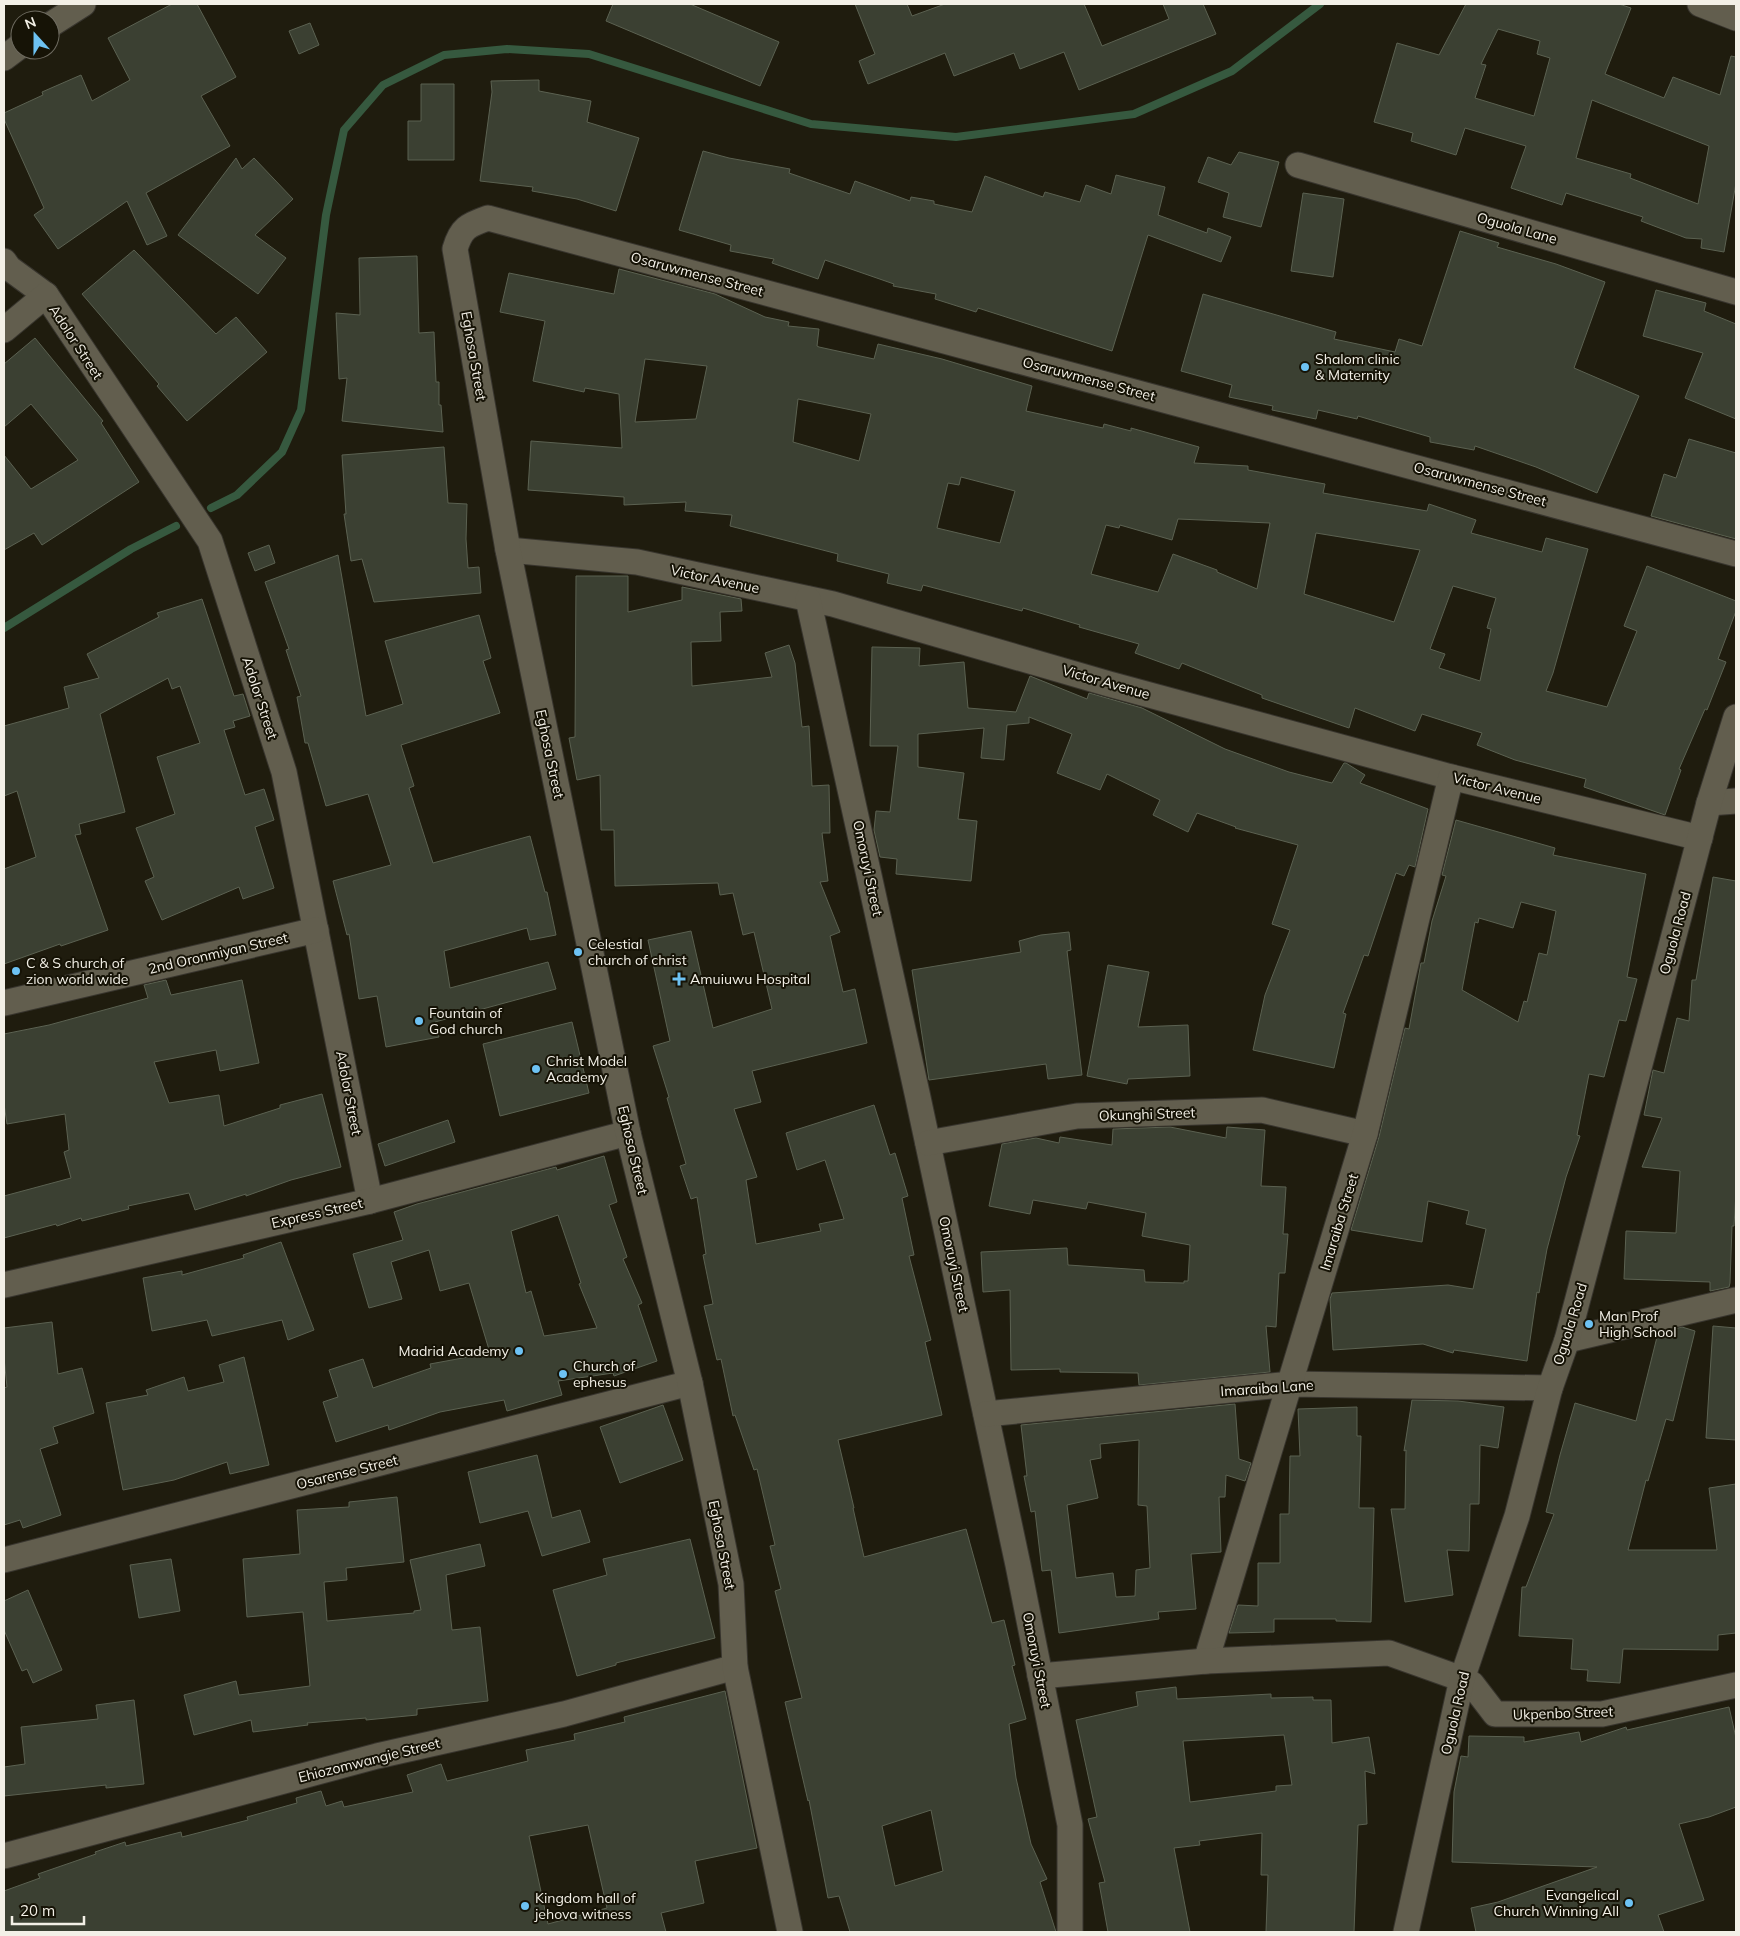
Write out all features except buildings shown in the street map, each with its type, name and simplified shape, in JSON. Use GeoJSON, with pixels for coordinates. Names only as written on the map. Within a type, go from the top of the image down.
{"type":"FeatureCollection","features":[{"type":"Feature","properties":{"kind":"street"},"geometry":{"type":"LineString","coordinates":[[1700,4],[1736,18]]}},
{"type":"Feature","properties":{"kind":"street","name":"Oguola Lane"},"geometry":{"type":"LineString","coordinates":[[1298,165],[1736,292]]}},
{"type":"Feature","properties":{"kind":"street","name":"Osaruwmense Street"},"geometry":{"type":"LineString","coordinates":[[455,249],[460,234],[473,223],[488,218],[1736,554]]}},
{"type":"Feature","properties":{"kind":"street","name":"Eghosa Street"},"geometry":{"type":"LineString","coordinates":[[455,249],[508,550],[628,1133],[690,1384],[731,1584],[735,1667],[790,1932]]}},
{"type":"Feature","properties":{"kind":"street","name":"Adolor Street"},"geometry":{"type":"LineString","coordinates":[[4,261],[9,268],[46,295],[210,542],[284,772],[370,1201]]}},
{"type":"Feature","properties":{"kind":"street"},"geometry":{"type":"LineString","coordinates":[[4,330],[46,295]]}},
{"type":"Feature","properties":{"kind":"street","name":"Victor Avenue"},"geometry":{"type":"LineString","coordinates":[[508,550],[637,562],[833,604],[1109,684],[1451,777],[1700,838]]}},
{"type":"Feature","properties":{"kind":"street","name":"Omoruyi Street"},"geometry":{"type":"LineString","coordinates":[[808,599],[986,1414],[1070,1826],[1070,1932]]}},
{"type":"Feature","properties":{"kind":"street","name":"Oguola Road"},"geometry":{"type":"LineString","coordinates":[[1406,1932],[1462,1679],[1517,1516],[1550,1388],[1567,1340],[1709,803],[1736,717]]}},
{"type":"Feature","properties":{"kind":"street","name":"Imaraiba Street"},"geometry":{"type":"LineString","coordinates":[[1206,1661],[1366,1134],[1451,777]]}},
{"type":"Feature","properties":{"kind":"street"},"geometry":{"type":"LineString","coordinates":[[1709,803],[1736,801]]}},
{"type":"Feature","properties":{"kind":"street","name":"2nd Oronmiyan Street"},"geometry":{"type":"LineString","coordinates":[[4,1003],[316,930]]}},
{"type":"Feature","properties":{"kind":"street","name":"Okunghi Street"},"geometry":{"type":"LineString","coordinates":[[928,1143],[1077,1116],[1262,1110],[1366,1134]]}},
{"type":"Feature","properties":{"kind":"street","name":"Express Street"},"geometry":{"type":"LineString","coordinates":[[4,1285],[370,1201],[628,1133]]}},
{"type":"Feature","properties":{"kind":"street"},"geometry":{"type":"LineString","coordinates":[[1567,1340],[1736,1300]]}},
{"type":"Feature","properties":{"kind":"street","name":"Osarense Street"},"geometry":{"type":"LineString","coordinates":[[4,1560],[690,1384]]}},
{"type":"Feature","properties":{"kind":"street","name":"Imaraiba Lane"},"geometry":{"type":"LineString","coordinates":[[986,1414],[1291,1384],[1550,1388]]}},
{"type":"Feature","properties":{"kind":"street"},"geometry":{"type":"LineString","coordinates":[[1040,1676],[1206,1661],[1389,1653],[1462,1679]]}},
{"type":"Feature","properties":{"kind":"street","name":"Ehiozomwangie Street"},"geometry":{"type":"LineString","coordinates":[[4,1856],[377,1756],[564,1714],[735,1667]]}},
{"type":"Feature","properties":{"kind":"street","name":"Ukpenbo Street"},"geometry":{"type":"LineString","coordinates":[[1462,1679],[1472,1684],[1496,1714],[1602,1714],[1736,1685]]}},
{"type":"Feature","properties":{"kind":"waterway"},"geometry":{"type":"LineString","coordinates":[[211,508],[237,495],[282,452],[301,410],[326,215],[344,130],[383,85],[444,55],[507,49],[589,54],[811,124],[956,137],[1134,114],[1232,71],[1320,4]]}},
{"type":"Feature","properties":{"kind":"waterway"},"geometry":{"type":"LineString","coordinates":[[4,628],[131,549],[176,526]]}},
{"type":"Feature","properties":{"kind":"place","name":"Shalom clinic & Maternity"},"geometry":{"type":"Point","coordinates":[1305,367]}},
{"type":"Feature","properties":{"kind":"place","name":"Celestial church of christ"},"geometry":{"type":"Point","coordinates":[578,952]}},
{"type":"Feature","properties":{"kind":"place","name":"C & S church of zion world wide"},"geometry":{"type":"Point","coordinates":[16,971]}},
{"type":"Feature","properties":{"kind":"place","name":"Amuiuwu Hospital"},"geometry":{"type":"Point","coordinates":[679,979]}},
{"type":"Feature","properties":{"kind":"place","name":"Fountain of God church"},"geometry":{"type":"Point","coordinates":[419,1021]}},
{"type":"Feature","properties":{"kind":"place","name":"Christ Model Academy"},"geometry":{"type":"Point","coordinates":[536,1069]}},
{"type":"Feature","properties":{"kind":"place","name":"Man Prof High School"},"geometry":{"type":"Point","coordinates":[1589,1324]}},
{"type":"Feature","properties":{"kind":"place","name":"Madrid Academy"},"geometry":{"type":"Point","coordinates":[519,1351]}},
{"type":"Feature","properties":{"kind":"place","name":"Church of ephesus"},"geometry":{"type":"Point","coordinates":[563,1374]}},
{"type":"Feature","properties":{"kind":"place","name":"Evangelical Church Winning All"},"geometry":{"type":"Point","coordinates":[1629,1903]}},
{"type":"Feature","properties":{"kind":"place","name":"Kingdom hall of jehova witness"},"geometry":{"type":"Point","coordinates":[525,1906]}}]}
